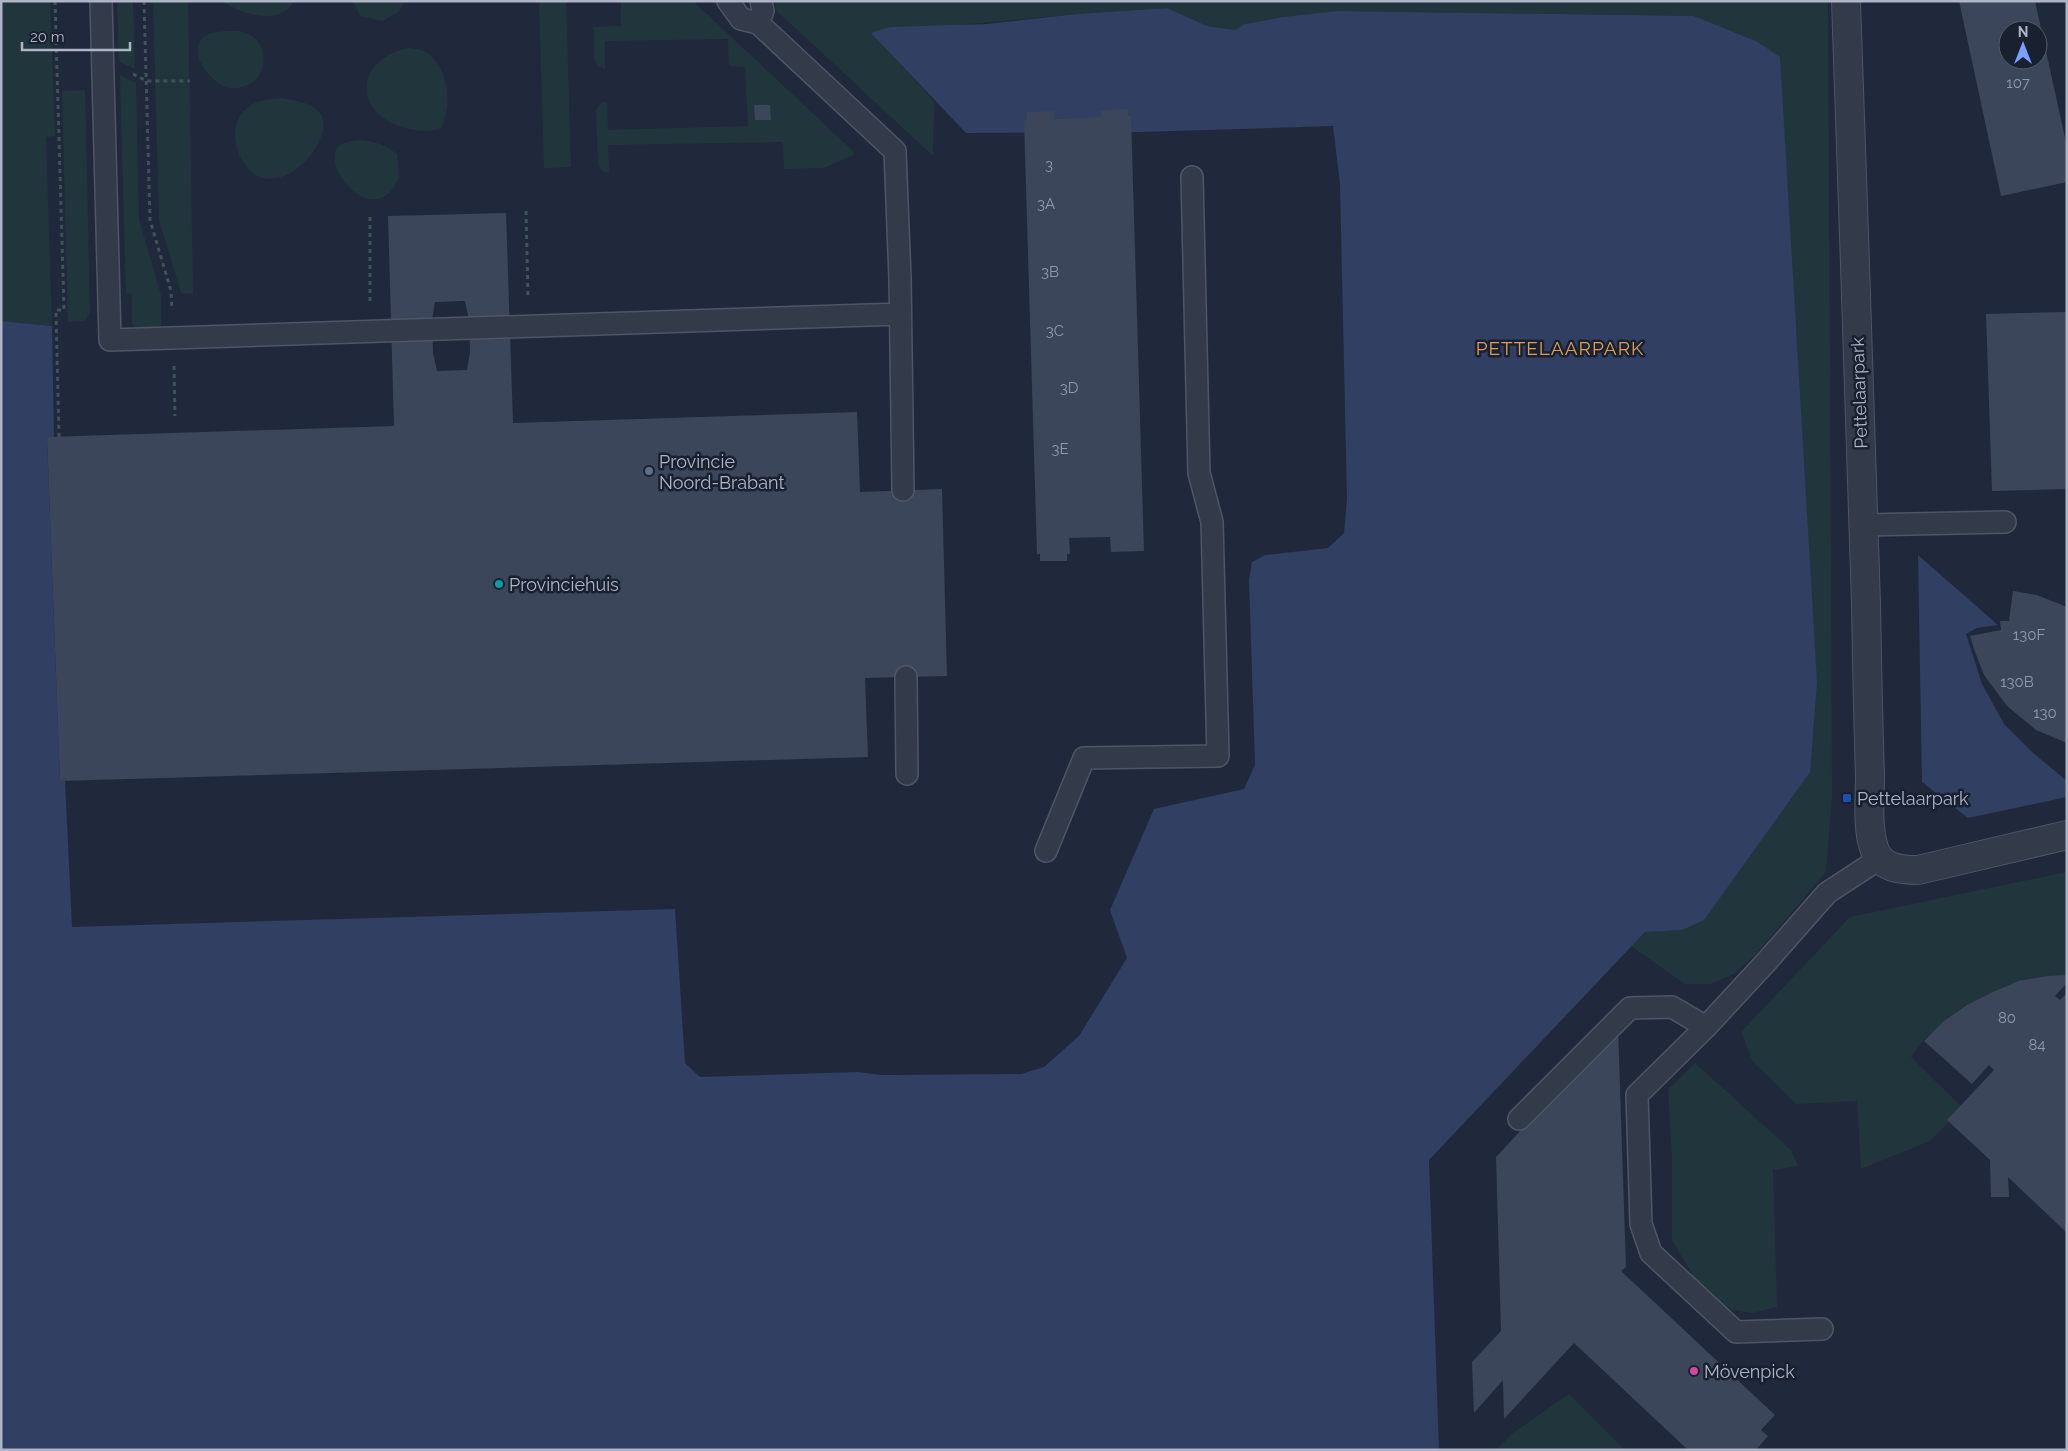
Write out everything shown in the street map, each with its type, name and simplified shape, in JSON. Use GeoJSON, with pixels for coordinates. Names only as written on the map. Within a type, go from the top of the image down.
{"type":"FeatureCollection","features":[{"type":"Feature","properties":{"kind":"street","name":"Pettelaarpark"},"geometry":{"type":"LineString","coordinates":[[1846,1],[1864,525],[1872,838],[1878,858]]}},
{"type":"Feature","properties":{"kind":"street"},"geometry":{"type":"LineString","coordinates":[[1878,858],[1896,869],[1918,870],[2067,836]]}},
{"type":"Feature","properties":{"kind":"lane"},"geometry":{"type":"LineString","coordinates":[[101,1],[110,340],[900,314]]}},
{"type":"Feature","properties":{"kind":"lane"},"geometry":{"type":"LineString","coordinates":[[728,1],[740,19],[758,23],[895,151],[903,490]]}},
{"type":"Feature","properties":{"kind":"lane"},"geometry":{"type":"LineString","coordinates":[[758,23],[763,11],[761,1]]}},
{"type":"Feature","properties":{"kind":"lane"},"geometry":{"type":"LineString","coordinates":[[1046,851],[1084,758],[1218,756],[1212,522],[1199,473],[1192,177]]}},
{"type":"Feature","properties":{"kind":"lane"},"geometry":{"type":"LineString","coordinates":[[1864,525],[2005,522]]}},
{"type":"Feature","properties":{"kind":"lane"},"geometry":{"type":"LineString","coordinates":[[906,677],[907,774]]}},
{"type":"Feature","properties":{"kind":"lane"},"geometry":{"type":"LineString","coordinates":[[1822,1329],[1736,1332],[1651,1253],[1641,1224],[1637,1095],[1706,1027],[1827,893],[1878,858]]}},
{"type":"Feature","properties":{"kind":"lane"},"geometry":{"type":"LineString","coordinates":[[1519,1119],[1630,1008],[1672,1007],[1706,1027]]}},
{"type":"Feature","properties":{"kind":"path"},"geometry":{"type":"LineString","coordinates":[[55,1],[64,310],[56,310],[59,437]]}},
{"type":"Feature","properties":{"kind":"path"},"geometry":{"type":"LineString","coordinates":[[144,1],[150,220],[171,291],[175,416]]}},
{"type":"Feature","properties":{"kind":"path"},"geometry":{"type":"LineString","coordinates":[[102,61],[147,81],[190,81]]}},
{"type":"Feature","properties":{"kind":"path"},"geometry":{"type":"LineString","coordinates":[[526,211],[529,326]]}},
{"type":"Feature","properties":{"kind":"path"},"geometry":{"type":"LineString","coordinates":[[370,217],[371,331]]}},
{"type":"Feature","properties":{"kind":"green space"},"geometry":{"type":"Polygon","coordinates":[[[1,1],[50,1],[55,136],[46,137],[52,326],[1,321],[1,1]]]}},
{"type":"Feature","properties":{"kind":"green space"},"geometry":{"type":"Polygon","coordinates":[[[117,1],[133,1],[135,69],[119,62],[117,1]]]}},
{"type":"Feature","properties":{"kind":"green space"},"geometry":{"type":"Polygon","coordinates":[[[153,1],[188,1],[193,294],[181,293],[159,220],[153,1]]]}},
{"type":"Feature","properties":{"kind":"green space"},"geometry":{"type":"Polygon","coordinates":[[[222,1],[294,1],[288,9],[280,14],[260,16],[249,14],[222,1]]]}},
{"type":"Feature","properties":{"kind":"green space"},"geometry":{"type":"Polygon","coordinates":[[[353,1],[405,1],[398,12],[383,21],[360,16],[353,1]]]}},
{"type":"Feature","properties":{"kind":"green space"},"geometry":{"type":"Polygon","coordinates":[[[539,1],[566,1],[571,167],[544,168],[539,1]]]}},
{"type":"Feature","properties":{"kind":"green space"},"geometry":{"type":"Polygon","coordinates":[[[621,1],[693,1],[854,153],[852,156],[824,168],[784,169],[783,142],[608,145],[609,173],[602,171],[598,165],[596,111],[603,103],[607,102],[608,130],[748,126],[745,67],[729,66],[728,39],[605,41],[605,69],[598,66],[594,59],[594,27],[621,26],[621,1]]]}},
{"type":"Feature","properties":{"kind":"green space"},"geometry":{"type":"Polygon","coordinates":[[[774,1],[1828,1],[1832,796],[1826,872],[1756,954],[1734,974],[1710,984],[1685,984],[1631,946],[1645,932],[1682,930],[1756,41],[1694,16],[1337,11],[1245,24],[1235,30],[1207,26],[1167,8],[1077,14],[872,33],[934,101],[933,156],[777,11],[774,1]]]}},
{"type":"Feature","properties":{"kind":"green space"},"geometry":{"type":"Polygon","coordinates":[[[224,31],[247,33],[261,46],[263,54],[262,70],[258,77],[243,87],[230,88],[223,86],[210,75],[200,60],[198,45],[202,38],[209,34],[224,31]]]}},
{"type":"Feature","properties":{"kind":"green space"},"geometry":{"type":"Polygon","coordinates":[[[409,48],[426,52],[435,60],[444,78],[447,88],[447,109],[441,128],[422,131],[399,126],[379,115],[372,107],[368,98],[368,79],[377,64],[391,54],[409,48]]]}},
{"type":"Feature","properties":{"kind":"green space"},"geometry":{"type":"Polygon","coordinates":[[[120,75],[136,83],[139,219],[161,295],[161,333],[145,334],[132,324],[132,294],[126,293],[120,75]]]}},
{"type":"Feature","properties":{"kind":"green space"},"geometry":{"type":"Polygon","coordinates":[[[85,90],[90,313],[85,321],[68,322],[62,91],[85,90]]]}},
{"type":"Feature","properties":{"kind":"green space"},"geometry":{"type":"Polygon","coordinates":[[[283,98],[304,103],[318,110],[324,127],[319,141],[310,156],[297,168],[282,177],[266,178],[251,172],[239,154],[236,146],[235,130],[240,115],[252,104],[263,100],[283,98]]]}},
{"type":"Feature","properties":{"kind":"green space"},"geometry":{"type":"Polygon","coordinates":[[[360,140],[380,144],[397,154],[399,178],[388,194],[377,199],[367,198],[356,193],[347,185],[336,165],[335,155],[338,147],[345,142],[360,140]]]}},
{"type":"Feature","properties":{"kind":"green space"},"geometry":{"type":"Polygon","coordinates":[[[2067,872],[2067,980],[1955,1019],[1924,1039],[1911,1057],[1963,1108],[1930,1141],[1861,1169],[1857,1101],[1796,1104],[1753,1062],[1741,1032],[1850,917],[2067,872]]]}},
{"type":"Feature","properties":{"kind":"green space"},"geometry":{"type":"Polygon","coordinates":[[[1695,1063],[1791,1150],[1798,1166],[1773,1170],[1777,1307],[1752,1313],[1731,1310],[1700,1288],[1672,1240],[1672,1159],[1668,1090],[1695,1063]]]}},
{"type":"Feature","properties":{"kind":"green space"},"geometry":{"type":"Polygon","coordinates":[[[1569,1394],[1625,1450],[1496,1450],[1513,1433],[1569,1394]]]}},
{"type":"Feature","properties":{"kind":"water"},"geometry":{"type":"Polygon","coordinates":[[[1167,8],[1207,26],[1235,30],[1245,24],[1337,11],[1694,16],[1756,41],[1780,57],[1817,682],[1810,772],[1704,920],[1682,930],[1645,932],[1429,1160],[1439,1450],[1,1450],[1,321],[52,326],[54,437],[47,438],[60,781],[65,781],[72,927],[675,909],[685,1063],[700,1077],[858,1072],[882,1075],[1021,1074],[1044,1067],[1079,1036],[1127,958],[1110,910],[1154,809],[1244,789],[1255,765],[1249,580],[1252,562],[1265,555],[1328,548],[1344,533],[1347,499],[1340,184],[1333,126],[1140,132],[966,133],[871,33],[890,27],[987,24],[1077,14],[1167,8]]]}},
{"type":"Feature","properties":{"kind":"water"},"geometry":{"type":"Polygon","coordinates":[[[1918,555],[1998,625],[1977,628],[1966,634],[1982,684],[2004,724],[2032,752],[2067,781],[2067,797],[1968,818],[1922,782],[1918,555]]]}},
{"type":"Feature","properties":{"kind":"building"},"geometry":{"type":"Polygon","coordinates":[[[1959,1],[2035,1],[2039,20],[1998,20],[1998,70],[2048,70],[2048,60],[2067,147],[2067,182],[2001,196],[1959,1]]]}},
{"type":"Feature","properties":{"kind":"building"},"geometry":{"type":"Polygon","coordinates":[[[754,105],[770,105],[771,120],[755,120],[754,105]]]}},
{"type":"Feature","properties":{"kind":"building"},"geometry":{"type":"Polygon","coordinates":[[[1128,109],[1128,116],[1131,116],[1144,551],[1111,552],[1110,537],[1069,538],[1070,554],[1067,554],[1067,561],[1040,561],[1040,554],[1037,554],[1024,120],[1027,119],[1027,112],[1054,111],[1054,119],[1101,117],[1101,110],[1128,109]]]}},
{"type":"Feature","properties":{"kind":"building","name":"Provinciehuis"},"geometry":{"type":"Polygon","coordinates":[[[506,213],[513,423],[857,412],[860,492],[942,489],[947,676],[865,678],[868,757],[60,781],[47,437],[394,426],[388,216],[506,213]],[[465,301],[435,302],[432,320],[433,353],[437,371],[467,370],[470,352],[469,320],[465,301]]]}},
{"type":"Feature","properties":{"kind":"building"},"geometry":{"type":"Polygon","coordinates":[[[2067,312],[2067,489],[1992,491],[1986,314],[2067,312]]]}},
{"type":"Feature","properties":{"kind":"building"},"geometry":{"type":"Polygon","coordinates":[[[2013,591],[2037,595],[2067,607],[2067,743],[2036,730],[2007,706],[1984,675],[1974,649],[1970,636],[2001,630],[2000,621],[2009,621],[2013,591]]]}},
{"type":"Feature","properties":{"kind":"building"},"geometry":{"type":"Polygon","coordinates":[[[2067,975],[2067,983],[2055,996],[2060,1000],[2067,993],[2067,1233],[2008,1177],[2009,1197],[1991,1197],[1990,1160],[1947,1120],[1994,1070],[1989,1065],[1972,1084],[1924,1041],[1944,1021],[1967,1005],[1993,992],[2019,981],[2067,975]]]}},
{"type":"Feature","properties":{"kind":"building"},"geometry":{"type":"Polygon","coordinates":[[[1618,1028],[1626,1267],[1621,1271],[1775,1415],[1761,1430],[1768,1436],[1756,1450],[1688,1450],[1574,1343],[1504,1419],[1503,1380],[1474,1413],[1472,1362],[1501,1331],[1496,1157],[1618,1028]]]}},
{"type":"Feature","properties":{"kind":"place","name":"Provincie Noord-Brabant"},"geometry":{"type":"Point","coordinates":[649,471]}},
{"type":"Feature","properties":{"kind":"place","name":"Provinciehuis"},"geometry":{"type":"Point","coordinates":[499,584]}},
{"type":"Feature","properties":{"kind":"place","name":"Pettelaarpark"},"geometry":{"type":"Point","coordinates":[1847,798]}},
{"type":"Feature","properties":{"kind":"place","name":"Mövenpick"},"geometry":{"type":"Point","coordinates":[1694,1371]}},
{"type":"Feature","properties":{"kind":"district","name":"PETTELAARPARK"},"geometry":{"type":"Point","coordinates":[1560,348]}}]}
